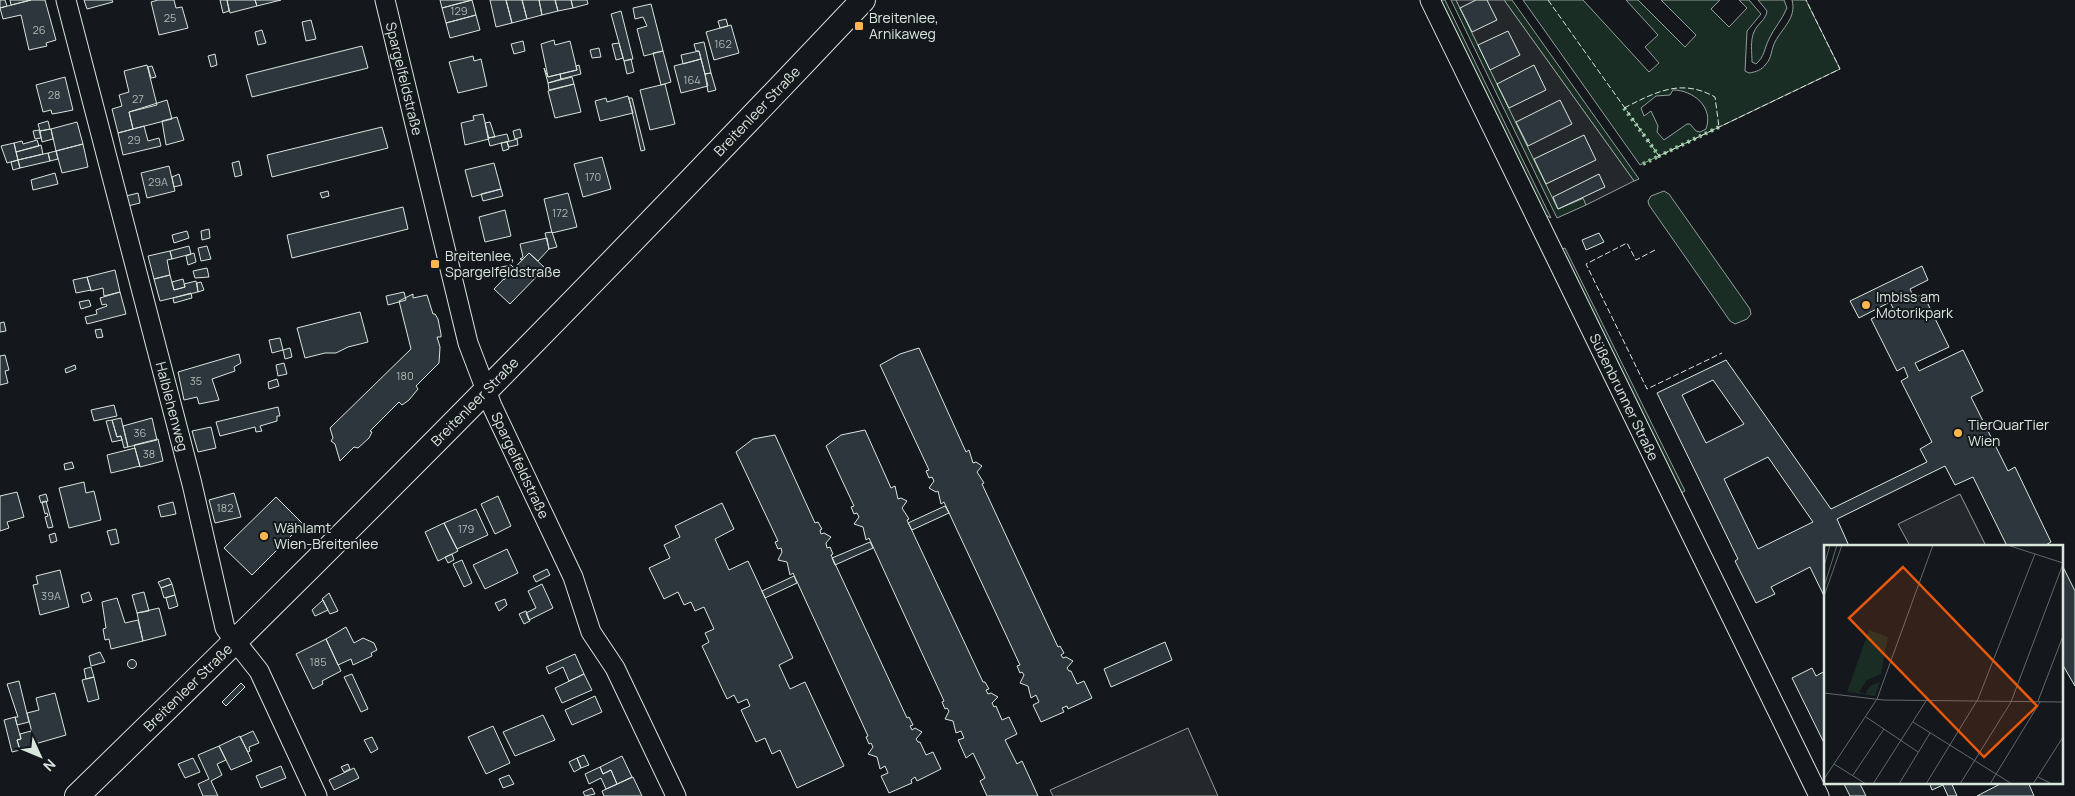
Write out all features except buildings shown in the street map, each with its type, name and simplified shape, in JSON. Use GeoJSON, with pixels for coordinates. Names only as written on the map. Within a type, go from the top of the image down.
{"type":"FeatureCollection","features":[{"type":"Feature","properties":{"kind":"main road","name":"Breitenleer Straße"},"geometry":{"type":"LineString","coordinates":[[78,796],[236,642],[486,392],[622,253],[863,0]]}},
{"type":"Feature","properties":{"kind":"street","name":"Halblehenweg"},"geometry":{"type":"LineString","coordinates":[[66,0],[192,484],[225,628],[259,671],[317,796]]}},
{"type":"Feature","properties":{"kind":"street","name":"Spargelfeldstraße"},"geometry":{"type":"LineString","coordinates":[[385,0],[468,343],[486,392],[573,577],[591,632],[615,668],[676,796]]}},
{"type":"Feature","properties":{"kind":"street","name":"Süßenbrunner Straße"},"geometry":{"type":"LineString","coordinates":[[1430,0],[1819,796]]}},
{"type":"Feature","properties":{"kind":"green space"},"geometry":{"type":"Polygon","coordinates":[[[1436,0],[1445,0],[1551,218],[1542,213],[1436,0]]]}},
{"type":"Feature","properties":{"kind":"green space"},"geometry":{"type":"Polygon","coordinates":[[[1451,0],[1456,0],[1558,209],[1584,198],[1586,205],[1557,218],[1451,0]]]}},
{"type":"Feature","properties":{"kind":"green space"},"geometry":{"type":"Polygon","coordinates":[[[1504,0],[1512,0],[1639,179],[1634,181],[1504,0]]]}},
{"type":"Feature","properties":{"kind":"green space"},"geometry":{"type":"Polygon","coordinates":[[[1523,0],[1583,0],[1649,72],[1659,63],[1645,47],[1658,35],[1626,0],[1638,0],[1685,47],[1696,35],[1661,0],[1720,0],[1711,9],[1729,27],[1747,8],[1739,0],[1749,0],[1761,14],[1747,31],[1745,71],[1749,73],[1761,69],[1768,62],[1775,42],[1791,18],[1792,0],[1806,0],[1840,69],[1640,165],[1523,0]],[[1673,90],[1670,95],[1656,96],[1641,108],[1644,116],[1651,111],[1658,126],[1657,132],[1664,140],[1687,124],[1690,124],[1696,131],[1700,132],[1706,129],[1707,114],[1700,101],[1688,93],[1673,90]]]}},
{"type":"Feature","properties":{"kind":"green space"},"geometry":{"type":"Polygon","coordinates":[[[1758,0],[1784,0],[1787,8],[1771,35],[1763,55],[1756,64],[1752,62],[1752,39],[1755,29],[1765,17],[1767,11],[1758,0]]]}},
{"type":"Feature","properties":{"kind":"green space"},"geometry":{"type":"Polygon","coordinates":[[[1664,191],[1669,194],[1750,309],[1751,314],[1747,319],[1735,324],[1730,321],[1649,205],[1648,201],[1651,196],[1664,191]]]}},
{"type":"Feature","properties":{"kind":"green space"},"geometry":{"type":"Polygon","coordinates":[[[1565,248],[1685,491],[1677,495],[1560,250],[1565,248]]]}},
{"type":"Feature","properties":{"kind":"shaded area"},"geometry":{"type":"Polygon","coordinates":[[[1456,0],[1504,0],[1634,181],[1586,205],[1583,198],[1558,209],[1456,0]]]}},
{"type":"Feature","properties":{"kind":"shaded area"},"geometry":{"type":"Polygon","coordinates":[[[1960,494],[1986,545],[1909,545],[1898,524],[1960,494]]]}},
{"type":"Feature","properties":{"kind":"shaded area"},"geometry":{"type":"Polygon","coordinates":[[[1188,728],[1218,796],[1053,796],[1050,790],[1188,728]]]}},
{"type":"Feature","properties":{"kind":"hedge"},"geometry":{"type":"LineString","coordinates":[[1624,108],[1659,156],[1719,127]]}},
{"type":"Feature","properties":{"kind":"hedge"},"geometry":{"type":"LineString","coordinates":[[1643,164],[1659,156]]}},
{"type":"Feature","properties":{"kind":"fence"},"geometry":{"type":"LineString","coordinates":[[1548,0],[1659,156],[1840,69],[1806,0]]}},
{"type":"Feature","properties":{"kind":"fence"},"geometry":{"type":"LineString","coordinates":[[1624,108],[1658,92],[1669,89],[1691,88],[1715,97],[1719,127]]}},
{"type":"Feature","properties":{"kind":"fence"},"geometry":{"type":"LineString","coordinates":[[1655,250],[1636,260],[1627,243],[1586,264],[1647,389],[1722,353]]}},
{"type":"Feature","properties":{"kind":"place","name":"Breitenlee, Arnikaweg"},"geometry":{"type":"Point","coordinates":[859,26]}},
{"type":"Feature","properties":{"kind":"place","name":"Breitenlee, Spargelfeldstraße"},"geometry":{"type":"Point","coordinates":[435,264]}},
{"type":"Feature","properties":{"kind":"place","name":"Imbiss am Motorikpark"},"geometry":{"type":"Point","coordinates":[1866,305]}},
{"type":"Feature","properties":{"kind":"place","name":"TierQuarTier Wien"},"geometry":{"type":"Point","coordinates":[1958,433]}},
{"type":"Feature","properties":{"kind":"place","name":"Wählamt Wien-Breitenlee"},"geometry":{"type":"Point","coordinates":[264,536]}}]}
